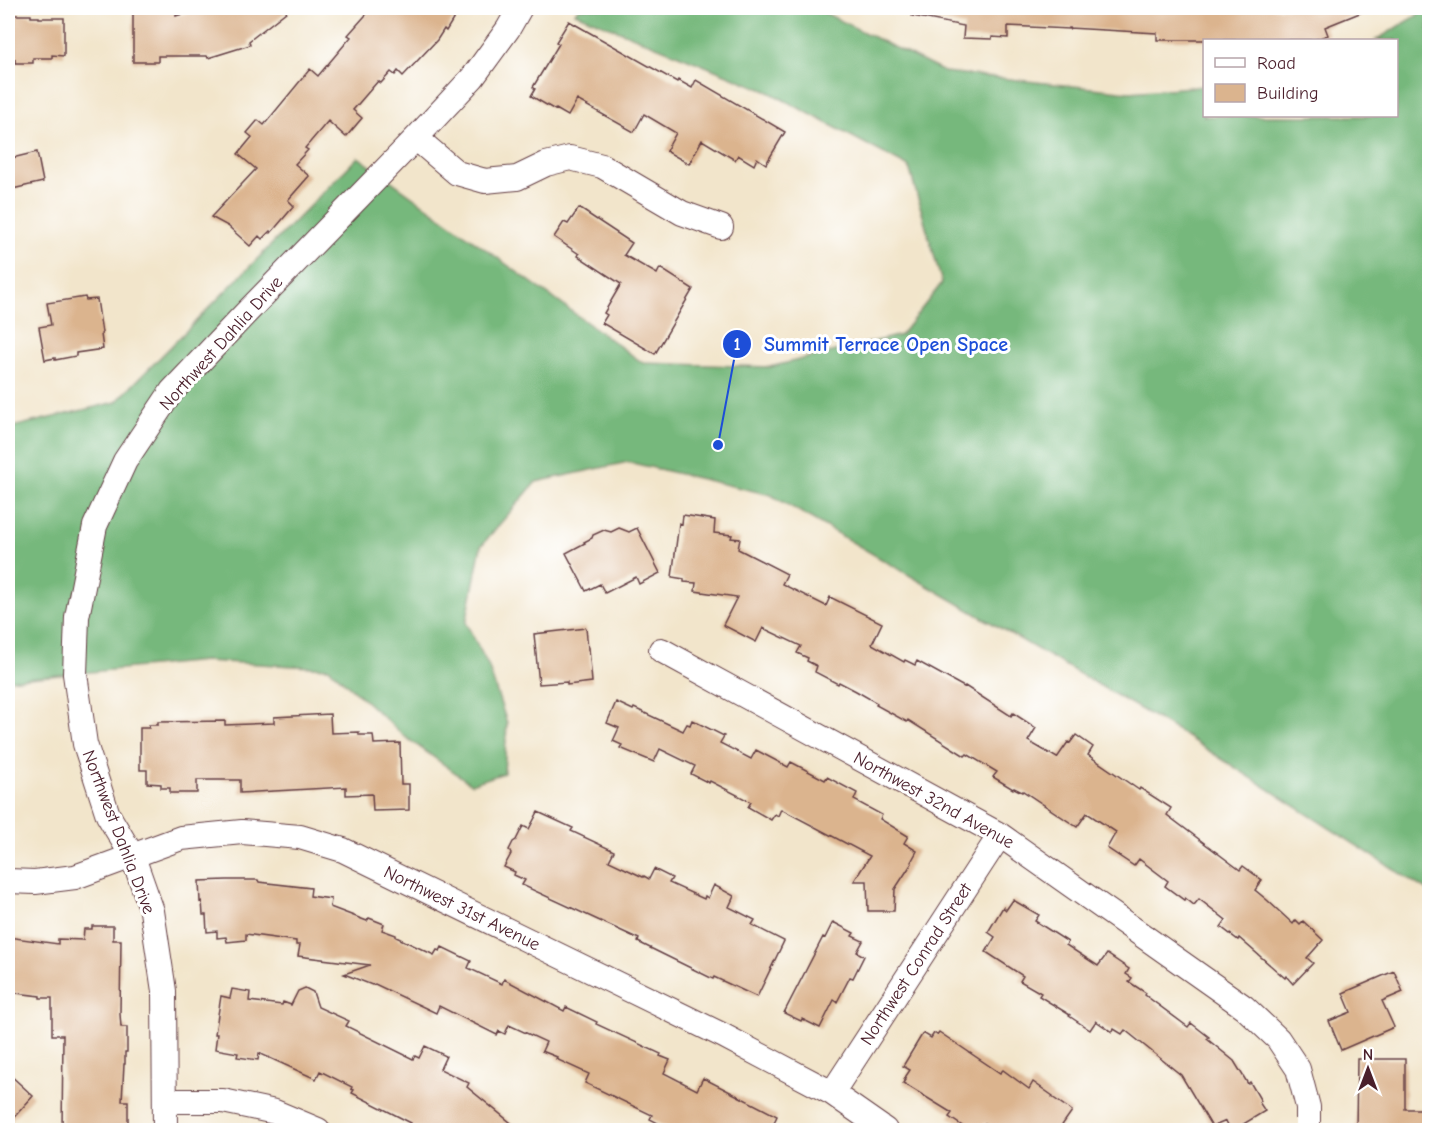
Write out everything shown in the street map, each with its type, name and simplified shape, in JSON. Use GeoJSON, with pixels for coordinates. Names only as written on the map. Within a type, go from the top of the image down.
{"type":"FeatureCollection","features":[{"type":"Feature","properties":{"kind":"street","name":"Northwest Dahlia Drive"},"geometry":{"type":"LineString","coordinates":[[165,1131],[164,991],[152,911],[133,857],[108,815],[85,744],[75,674],[77,617],[95,526],[125,461],[172,392],[473,77],[508,29],[520,8]]}},
{"type":"Feature","properties":{"kind":"street"},"geometry":{"type":"LineString","coordinates":[[416,138],[457,173],[485,181],[516,178],[546,164],[570,158],[602,166],[682,213],[721,227]]}},
{"type":"Feature","properties":{"kind":"street","name":"Northwest 32nd Avenue"},"geometry":{"type":"LineString","coordinates":[[661,650],[1000,835],[1244,1007],[1278,1039],[1298,1069],[1308,1107],[1308,1131]]}},
{"type":"Feature","properties":{"kind":"street","name":"Northwest 31st Avenue"},"geometry":{"type":"LineString","coordinates":[[8,882],[35,882],[75,877],[181,838],[242,832],[300,837],[343,850],[722,1035],[832,1093],[885,1131]]}},
{"type":"Feature","properties":{"kind":"street","name":"Northwest Conrad Street"},"geometry":{"type":"LineString","coordinates":[[832,1093],[1000,835]]}},
{"type":"Feature","properties":{"kind":"street"},"geometry":{"type":"LineString","coordinates":[[165,1101],[223,1101],[275,1112],[318,1131]]}},
{"type":"Feature","properties":{"kind":"green space"},"geometry":{"type":"Polygon","coordinates":[[[578,8],[815,8],[944,72],[1129,92],[1203,86],[1203,117],[1398,117],[1398,39],[1378,39],[1418,15],[1420,8],[1429,8],[1429,892],[1178,731],[771,495],[628,462],[536,482],[481,546],[466,623],[488,665],[507,723],[504,773],[471,784],[404,736],[329,668],[204,661],[8,680],[8,428],[116,402],[358,157],[643,363],[770,367],[901,335],[942,283],[909,167],[769,92],[575,13],[578,8]]]}},
{"type":"Feature","properties":{"kind":"building"},"geometry":{"type":"Polygon","coordinates":[[[133,8],[176,8],[176,16],[202,8],[291,8],[249,41],[250,45],[208,58],[207,56],[158,56],[158,62],[133,62],[133,8]]]}},
{"type":"Feature","properties":{"kind":"building"},"geometry":{"type":"Polygon","coordinates":[[[372,8],[460,8],[446,31],[444,29],[437,40],[403,76],[398,71],[395,75],[391,72],[381,83],[378,81],[353,110],[362,118],[346,137],[328,121],[305,148],[308,150],[295,164],[309,176],[288,200],[294,206],[271,233],[270,231],[262,239],[259,236],[250,246],[228,226],[211,217],[256,169],[238,154],[252,137],[247,133],[258,120],[264,125],[310,69],[318,76],[351,37],[348,35],[372,8]]]}},
{"type":"Feature","properties":{"kind":"building"},"geometry":{"type":"Polygon","coordinates":[[[913,8],[1372,8],[1325,27],[1328,35],[1317,39],[1157,40],[1157,33],[1008,26],[1008,38],[963,38],[964,26],[912,16],[913,8]]]}},
{"type":"Feature","properties":{"kind":"building"},"geometry":{"type":"Polygon","coordinates":[[[13,15],[64,18],[64,56],[52,55],[52,58],[33,58],[33,63],[15,63],[13,59],[13,15]]]}},
{"type":"Feature","properties":{"kind":"building"},"geometry":{"type":"Polygon","coordinates":[[[569,21],[677,82],[678,80],[692,88],[696,80],[785,132],[766,164],[757,158],[754,165],[738,155],[735,160],[702,140],[689,164],[666,151],[676,133],[644,114],[634,132],[577,100],[568,116],[531,96],[535,89],[533,87],[559,44],[556,42],[569,21]]]}},
{"type":"Feature","properties":{"kind":"building"},"geometry":{"type":"Polygon","coordinates":[[[37,152],[43,182],[8,190],[8,159],[37,152]]]}},
{"type":"Feature","properties":{"kind":"building"},"geometry":{"type":"Polygon","coordinates":[[[579,208],[632,243],[624,255],[657,274],[660,268],[693,289],[655,354],[602,323],[607,315],[604,313],[621,284],[554,237],[564,222],[568,224],[579,208]]]}},
{"type":"Feature","properties":{"kind":"building"},"geometry":{"type":"Polygon","coordinates":[[[85,297],[86,300],[97,299],[103,349],[76,353],[76,356],[55,360],[55,358],[45,360],[39,327],[51,325],[47,303],[85,297]]]}},
{"type":"Feature","properties":{"kind":"building"},"geometry":{"type":"Polygon","coordinates":[[[683,515],[715,520],[714,533],[732,535],[731,538],[740,539],[738,549],[787,574],[782,584],[826,606],[830,597],[882,623],[872,644],[904,662],[905,660],[915,665],[917,661],[965,686],[1011,716],[1013,713],[1036,728],[1028,741],[1057,758],[1076,735],[1093,747],[1088,755],[1139,790],[1140,788],[1171,808],[1167,815],[1240,870],[1243,866],[1262,880],[1255,890],[1293,924],[1296,920],[1300,924],[1303,921],[1323,940],[1307,958],[1313,963],[1293,984],[1239,938],[1238,940],[1221,927],[1226,920],[1199,899],[1194,905],[1185,898],[1184,900],[1165,886],[1168,881],[1139,859],[1134,866],[1107,848],[1116,832],[1087,813],[1077,827],[1023,791],[1013,789],[993,777],[997,772],[967,754],[965,756],[856,691],[815,672],[817,666],[807,661],[808,658],[797,653],[801,646],[763,628],[756,642],[723,625],[737,597],[695,591],[696,583],[684,582],[684,579],[672,577],[679,523],[682,524],[683,515]]]}},
{"type":"Feature","properties":{"kind":"building"},"geometry":{"type":"Polygon","coordinates":[[[619,528],[629,532],[637,528],[660,573],[639,584],[636,577],[605,593],[600,584],[586,591],[566,553],[585,543],[593,535],[604,530],[611,532],[619,528]]]}},
{"type":"Feature","properties":{"kind":"building"},"geometry":{"type":"Polygon","coordinates":[[[586,628],[592,682],[567,685],[567,682],[539,684],[534,634],[586,628]]]}},
{"type":"Feature","properties":{"kind":"building"},"geometry":{"type":"Polygon","coordinates":[[[616,702],[683,731],[692,720],[724,736],[720,743],[751,759],[756,750],[788,767],[791,762],[825,780],[827,777],[857,793],[854,800],[882,815],[880,819],[908,836],[904,843],[917,851],[895,889],[894,911],[868,911],[867,881],[854,881],[870,856],[781,809],[778,816],[775,814],[771,820],[748,807],[751,802],[691,774],[695,766],[660,749],[654,762],[620,748],[622,745],[613,741],[619,728],[607,723],[616,702]]]}},
{"type":"Feature","properties":{"kind":"building"},"geometry":{"type":"Polygon","coordinates":[[[330,714],[331,733],[359,732],[359,735],[373,735],[374,744],[400,743],[401,784],[409,784],[409,810],[373,811],[372,794],[346,795],[346,787],[240,793],[240,780],[197,780],[197,793],[170,793],[170,788],[161,788],[161,784],[147,783],[147,770],[140,770],[140,728],[158,725],[158,722],[225,721],[225,725],[274,723],[274,717],[330,714]]]}},
{"type":"Feature","properties":{"kind":"building"},"geometry":{"type":"Polygon","coordinates":[[[538,812],[573,828],[571,831],[614,851],[609,861],[643,877],[649,879],[654,869],[672,878],[669,883],[704,899],[705,896],[708,898],[714,885],[734,896],[729,907],[755,920],[752,925],[784,941],[757,997],[714,977],[713,979],[638,942],[639,939],[522,885],[525,880],[504,867],[511,854],[509,850],[513,842],[523,826],[529,829],[538,812]]]}},
{"type":"Feature","properties":{"kind":"building"},"geometry":{"type":"Polygon","coordinates":[[[258,880],[259,882],[311,888],[310,896],[331,899],[330,907],[367,921],[369,918],[384,924],[382,930],[434,955],[442,947],[471,961],[468,968],[502,984],[504,979],[564,1011],[566,1007],[597,1022],[596,1024],[661,1054],[660,1056],[670,1060],[664,1073],[697,1090],[703,1078],[777,1116],[770,1131],[712,1131],[698,1124],[694,1131],[673,1131],[650,1119],[652,1115],[585,1083],[589,1074],[542,1051],[546,1042],[509,1025],[505,1034],[499,1031],[497,1035],[439,1006],[436,1013],[375,984],[372,985],[344,974],[370,965],[298,956],[300,945],[296,945],[296,941],[246,934],[246,940],[227,942],[226,937],[217,938],[217,931],[207,932],[206,915],[203,915],[202,901],[200,902],[199,881],[258,880]]]}},
{"type":"Feature","properties":{"kind":"building"},"geometry":{"type":"Polygon","coordinates":[[[1013,900],[1039,915],[1035,921],[1068,942],[1066,945],[1098,966],[1107,954],[1129,969],[1126,974],[1132,978],[1129,982],[1188,1027],[1191,1023],[1234,1061],[1248,1084],[1250,1082],[1265,1111],[1232,1131],[1226,1121],[1212,1127],[1181,1075],[1125,1030],[1122,1034],[1114,1029],[1112,1032],[1096,1021],[1090,1030],[1039,996],[1041,993],[1020,981],[1023,976],[986,952],[995,937],[988,932],[1003,907],[1006,910],[1013,900]]]}},
{"type":"Feature","properties":{"kind":"building"},"geometry":{"type":"Polygon","coordinates":[[[833,922],[854,933],[852,936],[863,941],[857,952],[864,956],[837,1002],[834,1000],[820,1028],[784,1013],[833,922]]]}},
{"type":"Feature","properties":{"kind":"building"},"geometry":{"type":"Polygon","coordinates":[[[92,926],[113,926],[113,940],[121,940],[120,1014],[121,1027],[127,1027],[122,1101],[128,1101],[126,1131],[62,1131],[63,1035],[52,1035],[52,998],[8,992],[8,937],[58,944],[58,939],[83,940],[84,929],[92,929],[92,926]]]}},
{"type":"Feature","properties":{"kind":"building"},"geometry":{"type":"Polygon","coordinates":[[[1394,971],[1403,992],[1382,1001],[1394,1027],[1341,1050],[1329,1021],[1351,1012],[1343,993],[1394,971]]]}},
{"type":"Feature","properties":{"kind":"building"},"geometry":{"type":"Polygon","coordinates":[[[305,988],[313,992],[318,1007],[349,1021],[346,1026],[413,1059],[415,1056],[419,1058],[425,1046],[446,1056],[440,1069],[469,1083],[467,1087],[521,1131],[420,1131],[410,1126],[411,1123],[352,1093],[354,1090],[351,1089],[352,1087],[320,1071],[316,1079],[259,1053],[258,1060],[237,1057],[238,1053],[215,1049],[221,996],[230,998],[232,989],[250,992],[249,1001],[282,1005],[283,1002],[291,1005],[298,991],[305,988]]]}},
{"type":"Feature","properties":{"kind":"building"},"geometry":{"type":"Polygon","coordinates":[[[939,1032],[1000,1073],[1003,1070],[1029,1089],[1033,1082],[1072,1111],[1058,1131],[996,1131],[985,1123],[980,1131],[970,1131],[949,1117],[952,1113],[903,1083],[910,1070],[903,1066],[923,1033],[931,1038],[934,1033],[937,1035],[939,1032]]]}},
{"type":"Feature","properties":{"kind":"building"},"geometry":{"type":"Polygon","coordinates":[[[1357,1059],[1405,1059],[1405,1109],[1429,1109],[1429,1131],[1356,1131],[1357,1059]]]}},
{"type":"Feature","properties":{"kind":"building"},"geometry":{"type":"Polygon","coordinates":[[[8,1073],[33,1096],[8,1124],[8,1073]]]}},
{"type":"Feature","properties":{"kind":"place","name":"Summit Terrace Open Space"},"geometry":{"type":"Point","coordinates":[718,445]}}]}
